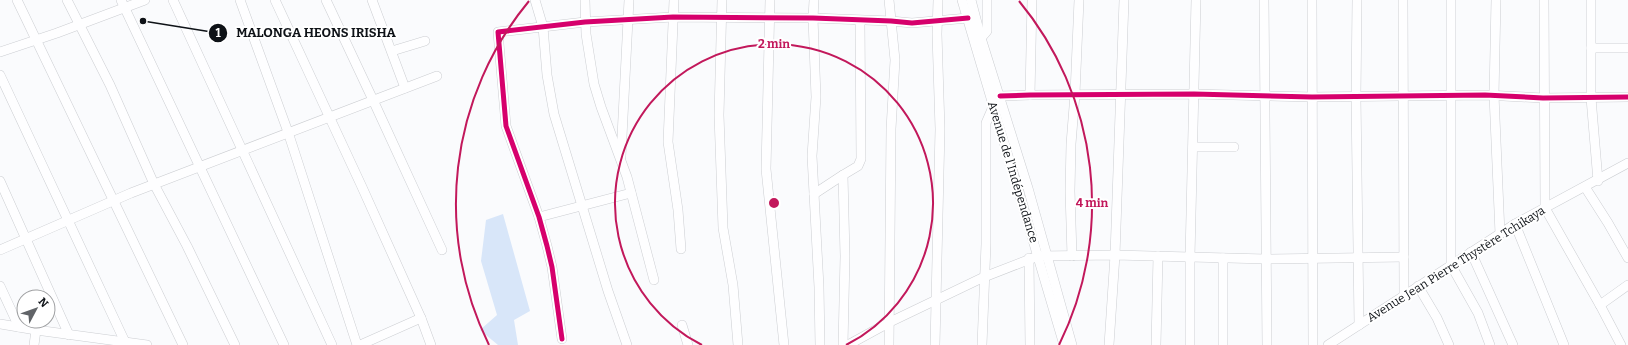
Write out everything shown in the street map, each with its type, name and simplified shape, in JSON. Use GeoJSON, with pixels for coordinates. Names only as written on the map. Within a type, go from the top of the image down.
{"type":"FeatureCollection","features":[{"type":"Feature","properties":{"kind":"street"},"geometry":{"type":"LineString","coordinates":[[17,0],[183,345]]}},
{"type":"Feature","properties":{"kind":"street"},"geometry":{"type":"LineString","coordinates":[[67,0],[110,85],[154,184],[187,246],[235,345]]}},
{"type":"Feature","properties":{"kind":"street"},"geometry":{"type":"LineString","coordinates":[[0,52],[79,25],[122,4],[145,0]]}},
{"type":"Feature","properties":{"kind":"street"},"geometry":{"type":"LineString","coordinates":[[173,0],[332,345]]}},
{"type":"Feature","properties":{"kind":"street"},"geometry":{"type":"LineString","coordinates":[[240,0],[288,132],[357,345]]}},
{"type":"Feature","properties":{"kind":"street"},"geometry":{"type":"LineString","coordinates":[[275,0],[330,116],[421,318],[431,345]]}},
{"type":"Feature","properties":{"kind":"street"},"geometry":{"type":"LineString","coordinates":[[326,0],[374,100],[442,250]]}},
{"type":"Feature","properties":{"kind":"street"},"geometry":{"type":"LineString","coordinates":[[372,0],[405,88]]}},
{"type":"Feature","properties":{"kind":"street"},"geometry":{"type":"LineString","coordinates":[[535,0],[542,27],[547,75],[554,114],[608,291],[627,345]]}},
{"type":"Feature","properties":{"kind":"street"},"geometry":{"type":"LineString","coordinates":[[585,0],[587,47],[594,84],[601,107],[621,159],[654,280]]}},
{"type":"Feature","properties":{"kind":"street"},"geometry":{"type":"LineString","coordinates":[[621,159],[629,0]]}},
{"type":"Feature","properties":{"kind":"street"},"geometry":{"type":"LineString","coordinates":[[674,0],[668,142],[678,210],[681,248]]}},
{"type":"Feature","properties":{"kind":"street"},"geometry":{"type":"LineString","coordinates":[[722,0],[719,116],[723,228],[733,285],[738,345]]}},
{"type":"Feature","properties":{"kind":"street"},"geometry":{"type":"LineString","coordinates":[[770,0],[766,169],[784,345]]}},
{"type":"Feature","properties":{"kind":"street"},"geometry":{"type":"LineString","coordinates":[[814,0],[813,18],[816,97],[812,156],[820,345]]}},
{"type":"Feature","properties":{"kind":"street"},"geometry":{"type":"LineString","coordinates":[[889,0],[895,60],[891,129],[889,345]]}},
{"type":"Feature","properties":{"kind":"street"},"geometry":{"type":"LineString","coordinates":[[935,345],[940,129],[937,34],[938,0]]}},
{"type":"Feature","properties":{"kind":"street","name":"Avenue de l'Indépendance"},"geometry":{"type":"LineString","coordinates":[[962,0],[993,107],[1033,257],[1064,345]]}},
{"type":"Feature","properties":{"kind":"street","name":"Avenue de l'Indépendance"},"geometry":{"type":"LineString","coordinates":[[971,0],[1072,345]]}},
{"type":"Feature","properties":{"kind":"street"},"geometry":{"type":"LineString","coordinates":[[981,38],[987,31],[987,0]]}},
{"type":"Feature","properties":{"kind":"street"},"geometry":{"type":"LineString","coordinates":[[1030,95],[1032,0]]}},
{"type":"Feature","properties":{"kind":"street"},"geometry":{"type":"LineString","coordinates":[[1072,256],[1070,191],[1071,144],[1075,94],[1078,0]]}},
{"type":"Feature","properties":{"kind":"street"},"geometry":{"type":"LineString","coordinates":[[1109,345],[1115,255],[1124,0]]}},
{"type":"Feature","properties":{"kind":"street"},"geometry":{"type":"LineString","coordinates":[[1190,345],[1190,257],[1196,0]]}},
{"type":"Feature","properties":{"kind":"street"},"geometry":{"type":"LineString","coordinates":[[1264,0],[1268,345]]}},
{"type":"Feature","properties":{"kind":"street"},"geometry":{"type":"LineString","coordinates":[[1312,0],[1313,345]]}},
{"type":"Feature","properties":{"kind":"street"},"geometry":{"type":"LineString","coordinates":[[1357,0],[1356,97],[1359,325]]}},
{"type":"Feature","properties":{"kind":"street"},"geometry":{"type":"LineString","coordinates":[[1403,0],[1404,295]]}},
{"type":"Feature","properties":{"kind":"street"},"geometry":{"type":"LineString","coordinates":[[1451,0],[1451,265],[1478,313],[1490,345]]}},
{"type":"Feature","properties":{"kind":"street"},"geometry":{"type":"LineString","coordinates":[[1496,0],[1494,95],[1500,234]]}},
{"type":"Feature","properties":{"kind":"street"},"geometry":{"type":"LineString","coordinates":[[1544,0],[1543,98],[1545,208],[1621,345]]}},
{"type":"Feature","properties":{"kind":"street"},"geometry":{"type":"LineString","coordinates":[[1591,0],[1591,98],[1598,180]]}},
{"type":"Feature","properties":{"kind":"street"},"geometry":{"type":"LineString","coordinates":[[122,4],[284,345]]}},
{"type":"Feature","properties":{"kind":"street"},"geometry":{"type":"LineString","coordinates":[[562,338],[552,267],[539,217],[506,126],[497,34],[499,32],[585,22],[673,17],[722,19],[813,18],[912,23],[938,22],[968,18]]}},
{"type":"Feature","properties":{"kind":"street"},"geometry":{"type":"LineString","coordinates":[[814,194],[858,166],[861,159],[860,21]]}},
{"type":"Feature","properties":{"kind":"street"},"geometry":{"type":"LineString","coordinates":[[392,51],[425,41]]}},
{"type":"Feature","properties":{"kind":"street"},"geometry":{"type":"LineString","coordinates":[[1591,48],[1628,48]]}},
{"type":"Feature","properties":{"kind":"street"},"geometry":{"type":"LineString","coordinates":[[0,75],[125,342]]}},
{"type":"Feature","properties":{"kind":"street"},"geometry":{"type":"LineString","coordinates":[[0,250],[154,184],[200,168],[288,132],[437,76]]}},
{"type":"Feature","properties":{"kind":"street"},"geometry":{"type":"LineString","coordinates":[[1000,96],[1075,94],[1194,94],[1312,97],[1451,95],[1494,95],[1543,98],[1628,97]]}},
{"type":"Feature","properties":{"kind":"street"},"geometry":{"type":"LineString","coordinates":[[982,345],[986,123],[993,107]]}},
{"type":"Feature","properties":{"kind":"street"},"geometry":{"type":"LineString","coordinates":[[1193,147],[1234,147]]}},
{"type":"Feature","properties":{"kind":"street","name":"Avenue Jean Pierre Thystère Tchikaya"},"geometry":{"type":"LineString","coordinates":[[1328,345],[1515,224],[1628,165]]}},
{"type":"Feature","properties":{"kind":"street"},"geometry":{"type":"LineString","coordinates":[[843,175],[845,256],[843,345]]}},
{"type":"Feature","properties":{"kind":"street"},"geometry":{"type":"LineString","coordinates":[[0,181],[27,238],[69,335]]}},
{"type":"Feature","properties":{"kind":"street"},"geometry":{"type":"LineString","coordinates":[[1585,187],[1628,258]]}},
{"type":"Feature","properties":{"kind":"street"},"geometry":{"type":"LineString","coordinates":[[539,217],[631,194]]}},
{"type":"Feature","properties":{"kind":"street"},"geometry":{"type":"LineString","coordinates":[[1515,224],[1564,345]]}},
{"type":"Feature","properties":{"kind":"street"},"geometry":{"type":"LineString","coordinates":[[1471,252],[1513,345]]}},
{"type":"Feature","properties":{"kind":"street"},"geometry":{"type":"LineString","coordinates":[[848,345],[890,322],[1033,257],[1115,255],[1266,259],[1404,257]]}},
{"type":"Feature","properties":{"kind":"street"},"geometry":{"type":"LineString","coordinates":[[1156,345],[1158,256]]}},
{"type":"Feature","properties":{"kind":"street"},"geometry":{"type":"LineString","coordinates":[[1030,345],[1033,257]]}},
{"type":"Feature","properties":{"kind":"street"},"geometry":{"type":"LineString","coordinates":[[1223,258],[1223,345]]}},
{"type":"Feature","properties":{"kind":"street"},"geometry":{"type":"LineString","coordinates":[[1600,305],[1628,285]]}},
{"type":"Feature","properties":{"kind":"street"},"geometry":{"type":"LineString","coordinates":[[0,286],[16,321]]}},
{"type":"Feature","properties":{"kind":"street"},"geometry":{"type":"LineString","coordinates":[[1418,286],[1437,318],[1449,345]]}},
{"type":"Feature","properties":{"kind":"street"},"geometry":{"type":"LineString","coordinates":[[360,345],[421,318]]}},
{"type":"Feature","properties":{"kind":"street"},"geometry":{"type":"LineString","coordinates":[[0,324],[16,327]]}},
{"type":"Feature","properties":{"kind":"street"},"geometry":{"type":"LineString","coordinates":[[682,325],[688,345]]}},
{"type":"Feature","properties":{"kind":"street"},"geometry":{"type":"LineString","coordinates":[[30,329],[69,335],[96,342],[125,342],[147,345]]}},
{"type":"Feature","properties":{"kind":"street"},"geometry":{"type":"LineString","coordinates":[[34,345],[36,330]]}},
{"type":"Feature","properties":{"kind":"shaded area"},"geometry":{"type":"Polygon","coordinates":[[[503,214],[530,311],[514,320],[518,345],[498,345],[480,330],[497,315],[481,261],[486,220],[503,214]]]}},
{"type":"Feature","properties":{"kind":"cycle path"},"geometry":{"type":"LineString","coordinates":[[562,339],[552,267],[547,246],[539,217],[506,126],[498,32],[585,22],[673,17],[813,18],[912,23],[968,18]]}},
{"type":"Feature","properties":{"kind":"cycle path"},"geometry":{"type":"LineString","coordinates":[[1000,96],[1194,94],[1312,97],[1485,95],[1543,98],[1628,97]]}},
{"type":"Feature","properties":{"kind":"place","name":"MALONGA HEONS IRISHA"},"geometry":{"type":"Point","coordinates":[143,21]}}]}
